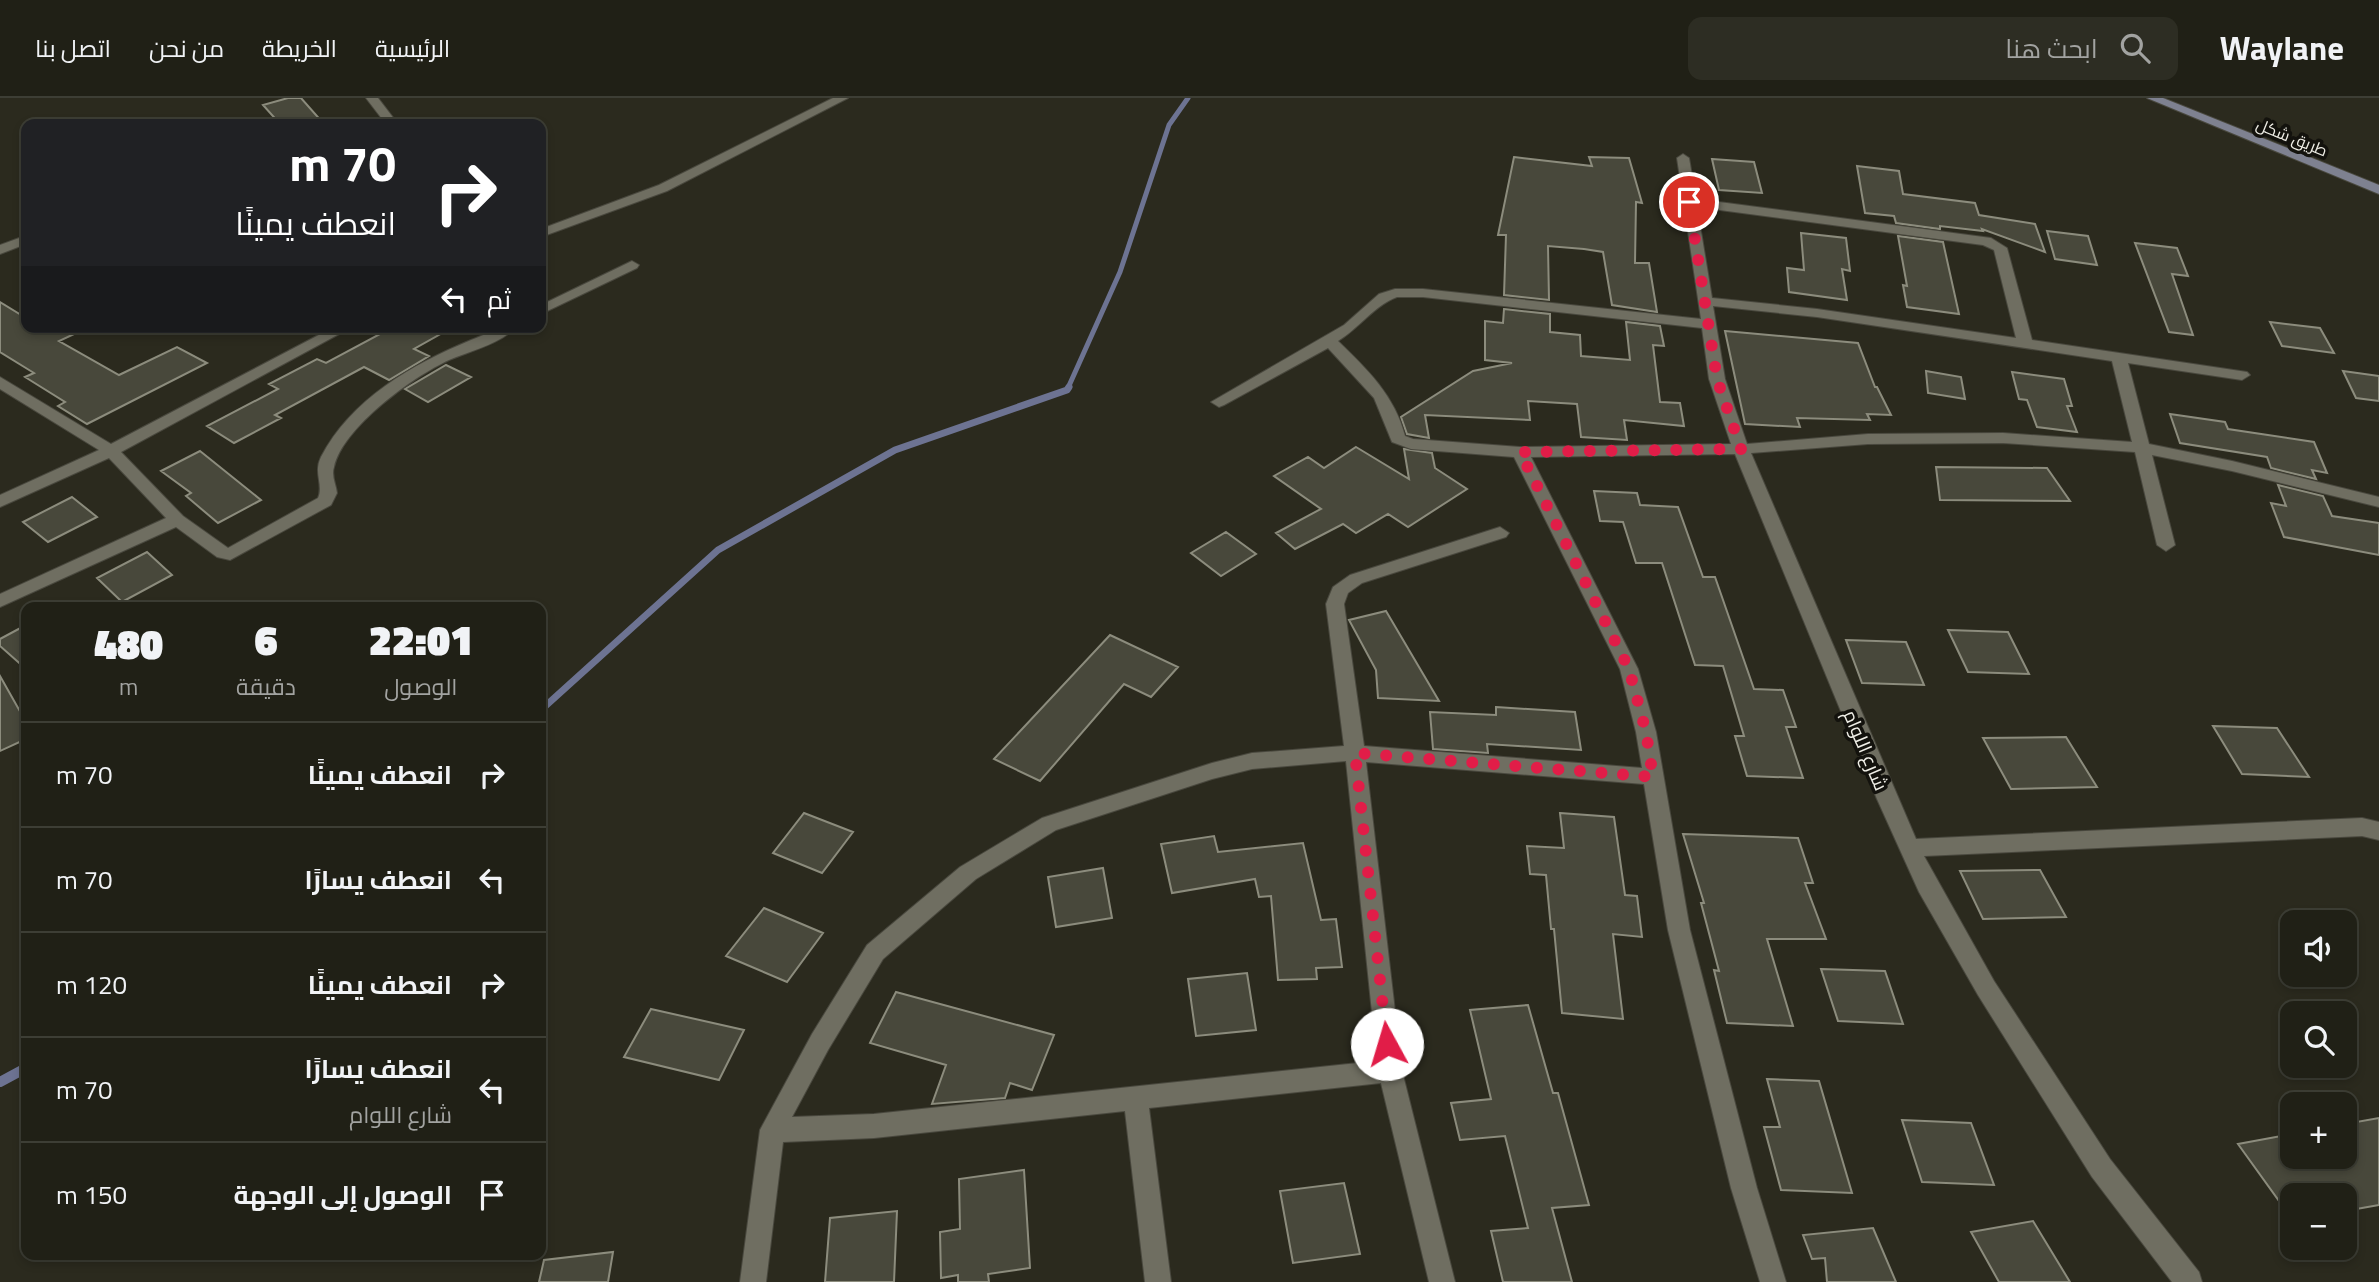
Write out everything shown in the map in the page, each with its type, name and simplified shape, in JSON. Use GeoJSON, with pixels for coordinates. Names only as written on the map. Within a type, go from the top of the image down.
{"type":"FeatureCollection","features":[{"type":"Feature","properties":{"kind":"main road","name":"طريق شكل"},"geometry":{"type":"LineString","coordinates":[[2153,98],[2379,190]]}},
{"type":"Feature","properties":{"kind":"street"},"geometry":{"type":"LineString","coordinates":[[372,98],[388,119]]}},
{"type":"Feature","properties":{"kind":"street"},"geometry":{"type":"LineString","coordinates":[[546,231],[663,188],[842,98]]}},
{"type":"Feature","properties":{"kind":"street","name":"شارع اللوام"},"geometry":{"type":"LineString","coordinates":[[1683,158],[1717,379],[1741,449],[1927,886],[1986,988],[2101,1168],[2189,1282]]}},
{"type":"Feature","properties":{"kind":"street"},"geometry":{"type":"LineString","coordinates":[[1689,202],[1986,242],[2000,248],[2025,343]]}},
{"type":"Feature","properties":{"kind":"street"},"geometry":{"type":"LineString","coordinates":[[0,250],[21,241]]}},
{"type":"Feature","properties":{"kind":"street"},"geometry":{"type":"LineString","coordinates":[[546,308],[632,265]]}},
{"type":"Feature","properties":{"kind":"street"},"geometry":{"type":"LineString","coordinates":[[1219,402],[1329,341],[1349,328],[1376,302],[1395,293],[1423,293],[1708,324]]}},
{"type":"Feature","properties":{"kind":"street"},"geometry":{"type":"LineString","coordinates":[[1704,301],[1817,313],[2242,375]]}},
{"type":"Feature","properties":{"kind":"street"},"geometry":{"type":"LineString","coordinates":[[0,502],[111,451],[334,333]]}},
{"type":"Feature","properties":{"kind":"street"},"geometry":{"type":"LineString","coordinates":[[0,382],[111,451],[177,520],[223,553],[230,554],[320,505],[329,493],[324,481],[325,468],[337,443],[365,411],[407,376],[497,333]]}},
{"type":"Feature","properties":{"kind":"street"},"geometry":{"type":"LineString","coordinates":[[1329,341],[1366,376],[1390,409],[1401,441],[1520,452],[1741,449],[1868,439],[2003,438],[2142,448],[2232,466],[2379,502]]}},
{"type":"Feature","properties":{"kind":"street"},"geometry":{"type":"LineString","coordinates":[[2119,357],[2166,545]]}},
{"type":"Feature","properties":{"kind":"street"},"geometry":{"type":"LineString","coordinates":[[1520,452],[1629,669],[1646,732],[1679,930],[1744,1188],[1773,1282]]}},
{"type":"Feature","properties":{"kind":"street"},"geometry":{"type":"LineString","coordinates":[[0,601],[177,520]]}},
{"type":"Feature","properties":{"kind":"street"},"geometry":{"type":"LineString","coordinates":[[1442,1282],[1390,1071],[1355,753],[1335,604],[1342,586],[1356,579],[1500,533]]}},
{"type":"Feature","properties":{"kind":"street"},"geometry":{"type":"LineString","coordinates":[[753,1282],[772,1130],[820,1042],[875,952],[968,873],[1049,824],[1212,771],[1252,761],[1355,753],[1653,777]]}},
{"type":"Feature","properties":{"kind":"street"},"geometry":{"type":"LineString","coordinates":[[1910,848],[2362,827],[2379,831]]}},
{"type":"Feature","properties":{"kind":"street"},"geometry":{"type":"LineString","coordinates":[[772,1130],[874,1126],[1390,1071]]}},
{"type":"Feature","properties":{"kind":"street"},"geometry":{"type":"LineString","coordinates":[[1136,1099],[1158,1282]]}},
{"type":"Feature","properties":{"kind":"building"},"geometry":{"type":"Polygon","coordinates":[[[288,98],[301,98],[320,119],[276,119],[263,105],[288,98]]]}},
{"type":"Feature","properties":{"kind":"building"},"geometry":{"type":"Polygon","coordinates":[[[1514,157],[1592,166],[1589,157],[1629,158],[1642,203],[1636,202],[1635,263],[1649,263],[1657,312],[1612,305],[1603,252],[1584,249],[1548,246],[1549,300],[1504,295],[1506,235],[1498,235],[1514,157]]]}},
{"type":"Feature","properties":{"kind":"building"},"geometry":{"type":"Polygon","coordinates":[[[1712,159],[1754,162],[1762,193],[1719,190],[1712,159]]]}},
{"type":"Feature","properties":{"kind":"building"},"geometry":{"type":"Polygon","coordinates":[[[1857,166],[1899,171],[1903,194],[1975,203],[1979,215],[2035,224],[2045,252],[1982,229],[1983,231],[1940,226],[1940,229],[1896,223],[1894,216],[1865,213],[1857,166]]]}},
{"type":"Feature","properties":{"kind":"building"},"geometry":{"type":"Polygon","coordinates":[[[2047,231],[2088,236],[2097,265],[2055,259],[2047,231]]]}},
{"type":"Feature","properties":{"kind":"building"},"geometry":{"type":"Polygon","coordinates":[[[1801,233],[1846,238],[1850,271],[1842,269],[1847,300],[1789,292],[1787,268],[1804,270],[1801,233]]]}},
{"type":"Feature","properties":{"kind":"building"},"geometry":{"type":"Polygon","coordinates":[[[1898,236],[1943,242],[1959,314],[1907,307],[1903,285],[1907,286],[1898,236]]]}},
{"type":"Feature","properties":{"kind":"building"},"geometry":{"type":"Polygon","coordinates":[[[2135,243],[2177,248],[2188,276],[2172,274],[2193,335],[2169,332],[2135,243]]]}},
{"type":"Feature","properties":{"kind":"building"},"geometry":{"type":"Polygon","coordinates":[[[0,302],[21,315],[21,333],[76,333],[59,341],[119,375],[177,347],[207,363],[87,424],[58,406],[65,402],[25,377],[34,373],[0,352],[0,302]]]}},
{"type":"Feature","properties":{"kind":"building"},"geometry":{"type":"Polygon","coordinates":[[[1504,309],[1550,314],[1550,332],[1580,335],[1581,356],[1630,360],[1626,322],[1660,326],[1664,346],[1653,345],[1660,402],[1680,403],[1684,426],[1624,420],[1627,440],[1581,437],[1577,404],[1528,401],[1530,420],[1425,415],[1429,438],[1407,434],[1401,417],[1473,371],[1512,363],[1485,360],[1485,321],[1503,323],[1504,309]]]}},
{"type":"Feature","properties":{"kind":"building"},"geometry":{"type":"Polygon","coordinates":[[[2270,322],[2320,328],[2334,353],[2282,346],[2270,322]]]}},
{"type":"Feature","properties":{"kind":"building"},"geometry":{"type":"Polygon","coordinates":[[[1725,331],[1858,343],[1875,387],[1891,415],[1867,414],[1870,420],[1797,418],[1800,427],[1745,424],[1725,331]]]}},
{"type":"Feature","properties":{"kind":"building"},"geometry":{"type":"Polygon","coordinates":[[[382,333],[442,333],[414,349],[429,356],[389,380],[364,367],[275,415],[281,418],[234,443],[207,426],[278,389],[269,384],[317,359],[326,363],[382,333]]]}},
{"type":"Feature","properties":{"kind":"building"},"geometry":{"type":"Polygon","coordinates":[[[446,365],[471,377],[428,402],[405,389],[446,365]]]}},
{"type":"Feature","properties":{"kind":"building"},"geometry":{"type":"Polygon","coordinates":[[[1926,371],[1961,377],[1965,399],[1928,393],[1926,371]]]}},
{"type":"Feature","properties":{"kind":"building"},"geometry":{"type":"Polygon","coordinates":[[[2343,371],[2379,376],[2379,401],[2356,398],[2343,371]]]}},
{"type":"Feature","properties":{"kind":"building"},"geometry":{"type":"Polygon","coordinates":[[[2012,372],[2064,379],[2072,406],[2067,406],[2077,432],[2037,427],[2027,400],[2019,399],[2012,372]]]}},
{"type":"Feature","properties":{"kind":"building"},"geometry":{"type":"Polygon","coordinates":[[[2170,414],[2225,422],[2228,429],[2314,442],[2327,473],[2312,470],[2316,479],[2271,468],[2267,457],[2180,443],[2170,414]]]}},
{"type":"Feature","properties":{"kind":"building"},"geometry":{"type":"Polygon","coordinates":[[[1356,447],[1409,479],[1404,449],[1432,453],[1435,468],[1467,489],[1408,527],[1388,514],[1356,533],[1343,524],[1295,549],[1276,533],[1321,509],[1274,476],[1308,457],[1324,468],[1356,447]]]}},
{"type":"Feature","properties":{"kind":"building"},"geometry":{"type":"Polygon","coordinates":[[[200,451],[261,500],[218,523],[186,496],[191,493],[161,471],[200,451]]]}},
{"type":"Feature","properties":{"kind":"building"},"geometry":{"type":"Polygon","coordinates":[[[1936,467],[2047,468],[2070,501],[1940,500],[1936,467]]]}},
{"type":"Feature","properties":{"kind":"building"},"geometry":{"type":"Polygon","coordinates":[[[2278,485],[2323,496],[2332,516],[2379,523],[2379,555],[2284,537],[2271,503],[2286,506],[2278,485]]]}},
{"type":"Feature","properties":{"kind":"building"},"geometry":{"type":"Polygon","coordinates":[[[1594,491],[1637,493],[1640,505],[1678,507],[1703,577],[1715,577],[1754,689],[1783,690],[1796,727],[1786,727],[1803,778],[1747,776],[1735,736],[1744,736],[1723,666],[1695,665],[1662,563],[1636,563],[1623,522],[1600,521],[1594,491]]]}},
{"type":"Feature","properties":{"kind":"building"},"geometry":{"type":"Polygon","coordinates":[[[72,497],[97,517],[48,542],[23,522],[72,497]]]}},
{"type":"Feature","properties":{"kind":"building"},"geometry":{"type":"Polygon","coordinates":[[[1226,532],[1256,554],[1221,576],[1191,553],[1226,532]]]}},
{"type":"Feature","properties":{"kind":"building"},"geometry":{"type":"Polygon","coordinates":[[[147,552],[172,575],[122,602],[97,578],[147,552]]]}},
{"type":"Feature","properties":{"kind":"building"},"geometry":{"type":"Polygon","coordinates":[[[1386,611],[1439,701],[1378,698],[1376,670],[1349,620],[1386,611]]]}},
{"type":"Feature","properties":{"kind":"building"},"geometry":{"type":"Polygon","coordinates":[[[21,628],[21,665],[0,646],[0,639],[21,628]]]}},
{"type":"Feature","properties":{"kind":"building"},"geometry":{"type":"Polygon","coordinates":[[[1948,630],[2008,632],[2029,674],[1968,672],[1948,630]]]}},
{"type":"Feature","properties":{"kind":"building"},"geometry":{"type":"Polygon","coordinates":[[[1110,635],[1178,667],[1151,697],[1124,684],[1040,781],[994,759],[1110,635]]]}},
{"type":"Feature","properties":{"kind":"building"},"geometry":{"type":"Polygon","coordinates":[[[1846,640],[1906,642],[1924,685],[1862,683],[1846,640]]]}},
{"type":"Feature","properties":{"kind":"building"},"geometry":{"type":"Polygon","coordinates":[[[0,676],[21,713],[21,741],[0,751],[0,676]]]}},
{"type":"Feature","properties":{"kind":"building"},"geometry":{"type":"Polygon","coordinates":[[[1496,707],[1575,712],[1581,750],[1487,744],[1488,753],[1433,749],[1430,712],[1496,715],[1496,707]]]}},
{"type":"Feature","properties":{"kind":"building"},"geometry":{"type":"Polygon","coordinates":[[[2213,726],[2277,728],[2309,777],[2242,774],[2213,726]]]}},
{"type":"Feature","properties":{"kind":"building"},"geometry":{"type":"Polygon","coordinates":[[[2066,737],[2097,787],[2011,789],[1983,738],[2066,737]]]}},
{"type":"Feature","properties":{"kind":"building"},"geometry":{"type":"Polygon","coordinates":[[[804,813],[853,832],[822,873],[773,853],[804,813]]]}},
{"type":"Feature","properties":{"kind":"building"},"geometry":{"type":"Polygon","coordinates":[[[1560,813],[1614,817],[1625,895],[1637,896],[1642,937],[1613,934],[1623,1019],[1562,1013],[1546,875],[1530,874],[1527,846],[1564,848],[1560,813]]]}},
{"type":"Feature","properties":{"kind":"building"},"geometry":{"type":"Polygon","coordinates":[[[1683,834],[1798,838],[1813,883],[1805,883],[1826,939],[1767,939],[1793,1026],[1727,1023],[1714,970],[1719,971],[1701,903],[1704,903],[1683,834]]]}},
{"type":"Feature","properties":{"kind":"building"},"geometry":{"type":"Polygon","coordinates":[[[1214,836],[1218,852],[1303,843],[1321,920],[1336,919],[1342,967],[1316,968],[1317,979],[1278,980],[1271,896],[1259,897],[1255,879],[1172,893],[1161,844],[1214,836]]]}},
{"type":"Feature","properties":{"kind":"building"},"geometry":{"type":"Polygon","coordinates":[[[1103,868],[1112,918],[1056,927],[1048,877],[1103,868]]]}},
{"type":"Feature","properties":{"kind":"building"},"geometry":{"type":"Polygon","coordinates":[[[2040,870],[2066,917],[1983,919],[1960,871],[2040,870]]]}},
{"type":"Feature","properties":{"kind":"building"},"geometry":{"type":"Polygon","coordinates":[[[764,908],[823,933],[787,982],[726,956],[764,908]]]}},
{"type":"Feature","properties":{"kind":"building"},"geometry":{"type":"Polygon","coordinates":[[[1821,969],[1885,971],[1903,1024],[1838,1021],[1821,969]]]}},
{"type":"Feature","properties":{"kind":"building"},"geometry":{"type":"Polygon","coordinates":[[[1247,973],[1256,1030],[1196,1036],[1188,979],[1247,973]]]}},
{"type":"Feature","properties":{"kind":"building"},"geometry":{"type":"Polygon","coordinates":[[[896,992],[1054,1035],[1032,1090],[1010,1083],[1005,1098],[932,1104],[946,1065],[870,1043],[896,992]]]}},
{"type":"Feature","properties":{"kind":"building"},"geometry":{"type":"Polygon","coordinates":[[[1528,1005],[1553,1093],[1558,1093],[1589,1205],[1552,1208],[1572,1282],[1503,1282],[1491,1231],[1528,1228],[1505,1136],[1460,1140],[1451,1103],[1491,1099],[1470,1010],[1528,1005]]]}},
{"type":"Feature","properties":{"kind":"building"},"geometry":{"type":"Polygon","coordinates":[[[651,1009],[744,1030],[719,1080],[624,1057],[651,1009]]]}},
{"type":"Feature","properties":{"kind":"building"},"geometry":{"type":"Polygon","coordinates":[[[1767,1079],[1819,1081],[1852,1193],[1781,1190],[1764,1127],[1780,1127],[1767,1079]]]}},
{"type":"Feature","properties":{"kind":"building"},"geometry":{"type":"Polygon","coordinates":[[[2379,1118],[2379,1205],[2357,1209],[2357,1183],[2280,1183],[2280,1202],[2238,1144],[2280,1136],[2280,1169],[2357,1169],[2357,1122],[2379,1118]]]}},
{"type":"Feature","properties":{"kind":"building"},"geometry":{"type":"Polygon","coordinates":[[[1902,1120],[1971,1123],[1994,1185],[1922,1182],[1902,1120]]]}},
{"type":"Feature","properties":{"kind":"building"},"geometry":{"type":"Polygon","coordinates":[[[1024,1170],[1030,1268],[988,1274],[989,1282],[958,1282],[958,1275],[941,1278],[940,1232],[960,1229],[959,1179],[1024,1170]]]}},
{"type":"Feature","properties":{"kind":"building"},"geometry":{"type":"Polygon","coordinates":[[[1344,1183],[1360,1254],[1293,1263],[1280,1191],[1344,1183]]]}},
{"type":"Feature","properties":{"kind":"building"},"geometry":{"type":"Polygon","coordinates":[[[897,1211],[894,1282],[825,1282],[830,1218],[897,1211]]]}},
{"type":"Feature","properties":{"kind":"building"},"geometry":{"type":"Polygon","coordinates":[[[2033,1221],[2070,1282],[1999,1282],[1971,1232],[2033,1221]]]}},
{"type":"Feature","properties":{"kind":"building"},"geometry":{"type":"Polygon","coordinates":[[[1873,1228],[1896,1282],[1827,1282],[1825,1258],[1812,1259],[1803,1235],[1873,1228]]]}},
{"type":"Feature","properties":{"kind":"building"},"geometry":{"type":"Polygon","coordinates":[[[613,1252],[608,1282],[539,1282],[546,1260],[613,1252]]]}},
{"type":"Feature","properties":{"kind":"waterway"},"geometry":{"type":"LineString","coordinates":[[1068,388],[1120,272],[1169,125],[1188,98]]}},
{"type":"Feature","properties":{"kind":"waterway"},"geometry":{"type":"LineString","coordinates":[[546,705],[718,550],[895,450],[1067,390],[1069,387]]}},
{"type":"Feature","properties":{"kind":"waterway"},"geometry":{"type":"LineString","coordinates":[[0,1082],[21,1071]]}},
{"type":"Feature","properties":{"kind":"route"},"geometry":{"type":"LineString","coordinates":[[1387,1044],[1355,753],[1653,777],[1646,732],[1629,669],[1520,452],[1741,449],[1717,379],[1709,343],[1689,202]]}}]}
